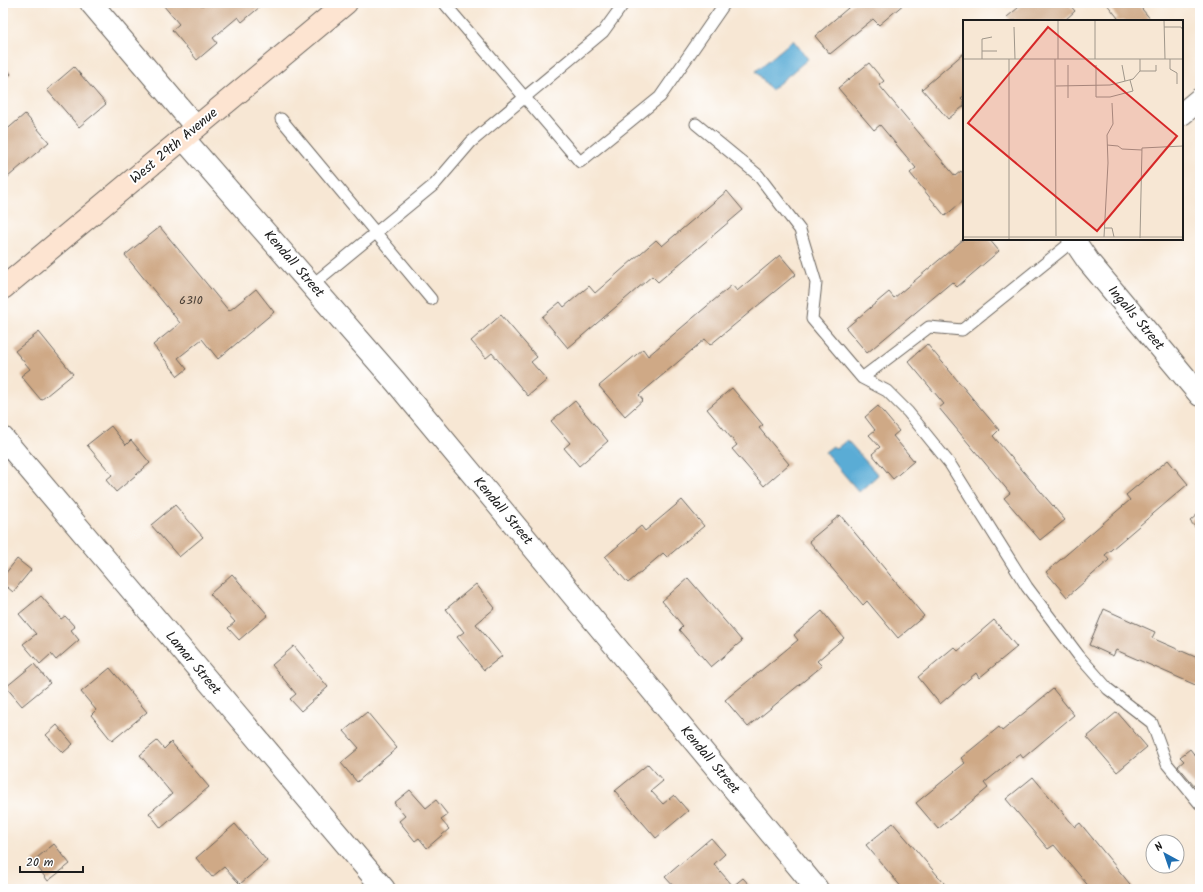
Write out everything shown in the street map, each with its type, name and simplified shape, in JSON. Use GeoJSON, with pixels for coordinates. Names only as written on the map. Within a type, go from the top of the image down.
{"type":"FeatureCollection","features":[{"type":"Feature","properties":{"kind":"street","name":"Kendall Street"},"geometry":{"type":"LineString","coordinates":[[91,3],[190,133],[312,285],[396,381],[817,889]]}},
{"type":"Feature","properties":{"kind":"street","name":"West 29th Avenue"},"geometry":{"type":"LineString","coordinates":[[3,288],[346,3]]}},
{"type":"Feature","properties":{"kind":"street"},"geometry":{"type":"LineString","coordinates":[[1183,113],[1200,99]]}},
{"type":"Feature","properties":{"kind":"street","name":"Ingalls Street"},"geometry":{"type":"LineString","coordinates":[[1074,240],[1088,261],[1200,395]]}},
{"type":"Feature","properties":{"kind":"street","name":"Lamar Street"},"geometry":{"type":"LineString","coordinates":[[3,438],[384,889]]}},
{"type":"Feature","properties":{"kind":"lane"},"geometry":{"type":"LineString","coordinates":[[444,3],[580,162],[660,97],[725,3]]}},
{"type":"Feature","properties":{"kind":"lane"},"geometry":{"type":"LineString","coordinates":[[312,285],[435,184],[471,142],[603,32],[624,3]]}},
{"type":"Feature","properties":{"kind":"lane"},"geometry":{"type":"LineString","coordinates":[[281,119],[431,299]]}},
{"type":"Feature","properties":{"kind":"lane"},"geometry":{"type":"LineString","coordinates":[[696,124],[758,174],[800,230],[816,283],[812,319],[862,378],[888,391],[908,412],[950,464],[1027,587],[1079,656],[1108,689],[1152,723],[1167,764],[1200,804]]}},
{"type":"Feature","properties":{"kind":"lane"},"geometry":{"type":"LineString","coordinates":[[862,378],[929,327],[962,330],[1074,240]]}},
{"type":"Feature","properties":{"kind":"water"},"geometry":{"type":"Polygon","coordinates":[[[793,40],[808,59],[771,90],[756,71],[793,40]]]}},
{"type":"Feature","properties":{"kind":"water"},"geometry":{"type":"Polygon","coordinates":[[[847,440],[878,475],[859,492],[825,452],[833,446],[836,449],[847,440]]]}},
{"type":"Feature","properties":{"kind":"building"},"geometry":{"type":"Polygon","coordinates":[[[166,3],[200,3],[202,6],[205,3],[258,3],[261,6],[242,22],[238,17],[213,38],[217,43],[197,60],[172,30],[179,24],[163,5],[166,3]]]}},
{"type":"Feature","properties":{"kind":"building"},"geometry":{"type":"Polygon","coordinates":[[[854,3],[905,3],[879,25],[873,19],[830,54],[815,36],[854,3]]]}},
{"type":"Feature","properties":{"kind":"building"},"geometry":{"type":"Polygon","coordinates":[[[1024,3],[1068,3],[1075,11],[1065,20],[1010,20],[1007,17],[1024,3]]]}},
{"type":"Feature","properties":{"kind":"building"},"geometry":{"type":"Polygon","coordinates":[[[1106,3],[1137,3],[1151,20],[1115,20],[1118,18],[1106,3]]]}},
{"type":"Feature","properties":{"kind":"building"},"geometry":{"type":"Polygon","coordinates":[[[963,54],[963,97],[961,98],[963,100],[963,107],[948,119],[922,89],[963,54]]]}},
{"type":"Feature","properties":{"kind":"building"},"geometry":{"type":"Polygon","coordinates":[[[869,63],[884,81],[879,85],[955,176],[961,171],[963,174],[963,201],[945,216],[910,173],[916,168],[880,125],[874,130],[838,88],[869,63]]]}},
{"type":"Feature","properties":{"kind":"building"},"geometry":{"type":"Polygon","coordinates":[[[3,64],[11,74],[3,81],[3,64]]]}},
{"type":"Feature","properties":{"kind":"building"},"geometry":{"type":"Polygon","coordinates":[[[74,67],[106,104],[79,127],[47,90],[74,67]]]}},
{"type":"Feature","properties":{"kind":"building"},"geometry":{"type":"Polygon","coordinates":[[[25,114],[49,142],[8,177],[3,172],[3,133],[25,114]]]}},
{"type":"Feature","properties":{"kind":"building"},"geometry":{"type":"Polygon","coordinates":[[[727,191],[743,210],[658,282],[652,276],[568,348],[542,317],[560,302],[564,307],[589,286],[595,293],[656,240],[662,246],[727,191]]]}},
{"type":"Feature","properties":{"kind":"building"},"geometry":{"type":"Polygon","coordinates":[[[160,227],[229,311],[256,289],[274,312],[218,359],[202,339],[178,358],[187,369],[178,376],[153,345],[180,323],[125,255],[160,227]]]}},
{"type":"Feature","properties":{"kind":"building"},"geometry":{"type":"Polygon","coordinates":[[[963,240],[990,240],[999,251],[957,287],[952,282],[867,353],[846,328],[889,292],[894,298],[963,240]]]}},
{"type":"Feature","properties":{"kind":"building"},"geometry":{"type":"Polygon","coordinates":[[[780,255],[796,274],[710,345],[705,339],[639,395],[643,400],[625,416],[599,386],[643,349],[648,356],[732,285],[737,291],[780,255]]]}},
{"type":"Feature","properties":{"kind":"building"},"geometry":{"type":"Polygon","coordinates":[[[501,315],[537,357],[531,362],[547,380],[528,396],[492,353],[486,358],[471,341],[501,315]]]}},
{"type":"Feature","properties":{"kind":"building"},"geometry":{"type":"Polygon","coordinates":[[[39,332],[73,374],[41,400],[21,376],[30,369],[15,351],[39,332]]]}},
{"type":"Feature","properties":{"kind":"building"},"geometry":{"type":"Polygon","coordinates":[[[927,344],[999,430],[993,436],[1065,520],[1040,540],[1004,498],[1010,493],[939,408],[944,404],[908,361],[927,344]]]}},
{"type":"Feature","properties":{"kind":"building"},"geometry":{"type":"Polygon","coordinates":[[[732,388],[763,425],[759,428],[789,464],[764,486],[732,449],[737,445],[707,409],[732,388]]]}},
{"type":"Feature","properties":{"kind":"building"},"geometry":{"type":"Polygon","coordinates":[[[575,401],[608,441],[579,466],[564,448],[570,443],[551,421],[575,401]]]}},
{"type":"Feature","properties":{"kind":"building"},"geometry":{"type":"Polygon","coordinates":[[[878,406],[899,431],[893,436],[914,461],[893,479],[872,454],[880,447],[869,435],[875,430],[865,417],[878,406]]]}},
{"type":"Feature","properties":{"kind":"building"},"geometry":{"type":"Polygon","coordinates":[[[111,426],[126,445],[131,440],[150,463],[116,492],[106,480],[112,475],[87,445],[111,426]]]}},
{"type":"Feature","properties":{"kind":"building"},"geometry":{"type":"Polygon","coordinates":[[[1168,460],[1188,484],[1105,555],[1109,560],[1067,597],[1046,572],[1130,500],[1126,495],[1168,460]]]}},
{"type":"Feature","properties":{"kind":"building"},"geometry":{"type":"Polygon","coordinates":[[[682,500],[704,526],[667,557],[663,553],[628,583],[605,557],[641,526],[645,531],[682,500]]]}},
{"type":"Feature","properties":{"kind":"building"},"geometry":{"type":"Polygon","coordinates":[[[175,505],[203,537],[179,557],[151,525],[175,505]]]}},
{"type":"Feature","properties":{"kind":"building"},"geometry":{"type":"Polygon","coordinates":[[[1200,512],[1200,533],[1190,521],[1200,512]]]}},
{"type":"Feature","properties":{"kind":"building"},"geometry":{"type":"Polygon","coordinates":[[[840,515],[924,616],[898,638],[867,601],[863,605],[809,541],[840,515]]]}},
{"type":"Feature","properties":{"kind":"building"},"geometry":{"type":"Polygon","coordinates":[[[17,559],[31,570],[13,592],[7,587],[3,592],[3,572],[5,574],[17,559]]]}},
{"type":"Feature","properties":{"kind":"building"},"geometry":{"type":"Polygon","coordinates":[[[232,574],[268,615],[239,640],[228,628],[235,622],[210,594],[232,574]]]}},
{"type":"Feature","properties":{"kind":"building"},"geometry":{"type":"Polygon","coordinates":[[[688,578],[742,641],[711,667],[679,630],[683,626],[662,601],[688,578]]]}},
{"type":"Feature","properties":{"kind":"building"},"geometry":{"type":"Polygon","coordinates":[[[476,584],[495,608],[476,624],[502,656],[484,670],[457,637],[464,632],[446,609],[476,584]]]}},
{"type":"Feature","properties":{"kind":"building"},"geometry":{"type":"Polygon","coordinates":[[[41,596],[61,619],[65,616],[75,627],[71,630],[79,640],[56,660],[51,654],[40,664],[23,644],[36,634],[19,614],[41,596]]]}},
{"type":"Feature","properties":{"kind":"building"},"geometry":{"type":"Polygon","coordinates":[[[1104,609],[1155,632],[1152,638],[1200,659],[1200,687],[1116,650],[1113,656],[1089,645],[1104,609]]]}},
{"type":"Feature","properties":{"kind":"building"},"geometry":{"type":"Polygon","coordinates":[[[822,611],[844,638],[817,661],[822,666],[748,727],[725,700],[798,640],[794,635],[822,611]]]}},
{"type":"Feature","properties":{"kind":"building"},"geometry":{"type":"Polygon","coordinates":[[[994,620],[1017,647],[979,678],[976,673],[940,704],[918,677],[954,647],[958,651],[994,620]]]}},
{"type":"Feature","properties":{"kind":"building"},"geometry":{"type":"Polygon","coordinates":[[[294,646],[328,687],[301,711],[290,699],[296,694],[272,665],[294,646]]]}},
{"type":"Feature","properties":{"kind":"building"},"geometry":{"type":"Polygon","coordinates":[[[34,664],[50,683],[22,706],[6,687],[34,664]]]}},
{"type":"Feature","properties":{"kind":"building"},"geometry":{"type":"Polygon","coordinates":[[[110,668],[147,712],[112,741],[91,715],[96,710],[81,692],[110,668]]]}},
{"type":"Feature","properties":{"kind":"building"},"geometry":{"type":"Polygon","coordinates":[[[1053,689],[1074,715],[1023,758],[1020,754],[984,783],[988,788],[938,829],[916,803],[965,763],[961,758],[999,727],[1002,731],[1053,689]]]}},
{"type":"Feature","properties":{"kind":"building"},"geometry":{"type":"Polygon","coordinates":[[[367,712],[397,748],[357,782],[341,763],[359,748],[344,731],[367,712]]]}},
{"type":"Feature","properties":{"kind":"building"},"geometry":{"type":"Polygon","coordinates":[[[1117,712],[1147,747],[1117,772],[1087,737],[1117,712]]]}},
{"type":"Feature","properties":{"kind":"building"},"geometry":{"type":"Polygon","coordinates":[[[57,725],[73,744],[63,753],[46,735],[57,725]]]}},
{"type":"Feature","properties":{"kind":"building"},"geometry":{"type":"Polygon","coordinates":[[[157,741],[164,749],[171,742],[209,787],[161,828],[149,813],[172,794],[140,755],[157,741]]]}},
{"type":"Feature","properties":{"kind":"building"},"geometry":{"type":"Polygon","coordinates":[[[1190,749],[1200,762],[1200,792],[1178,766],[1184,761],[1180,757],[1190,749]]]}},
{"type":"Feature","properties":{"kind":"building"},"geometry":{"type":"Polygon","coordinates":[[[648,764],[663,781],[651,791],[663,804],[674,795],[688,811],[656,838],[615,791],[648,764]]]}},
{"type":"Feature","properties":{"kind":"building"},"geometry":{"type":"Polygon","coordinates":[[[1033,777],[1075,827],[1080,823],[1134,889],[1091,889],[1054,845],[1048,849],[1006,799],[1033,777]]]}},
{"type":"Feature","properties":{"kind":"building"},"geometry":{"type":"Polygon","coordinates":[[[410,790],[426,808],[436,800],[448,815],[441,820],[449,829],[427,848],[419,838],[415,841],[399,821],[405,816],[394,803],[410,790]]]}},
{"type":"Feature","properties":{"kind":"building"},"geometry":{"type":"Polygon","coordinates":[[[893,823],[949,889],[903,889],[866,845],[893,823]]]}},
{"type":"Feature","properties":{"kind":"building"},"geometry":{"type":"Polygon","coordinates":[[[235,824],[267,861],[240,884],[224,867],[212,877],[196,858],[235,824]]]}},
{"type":"Feature","properties":{"kind":"building"},"geometry":{"type":"Polygon","coordinates":[[[711,838],[725,854],[714,864],[733,886],[743,878],[753,889],[676,889],[665,877],[711,838]]]}},
{"type":"Feature","properties":{"kind":"building"},"geometry":{"type":"Polygon","coordinates":[[[54,844],[70,864],[48,881],[33,861],[54,844]]]}}]}
